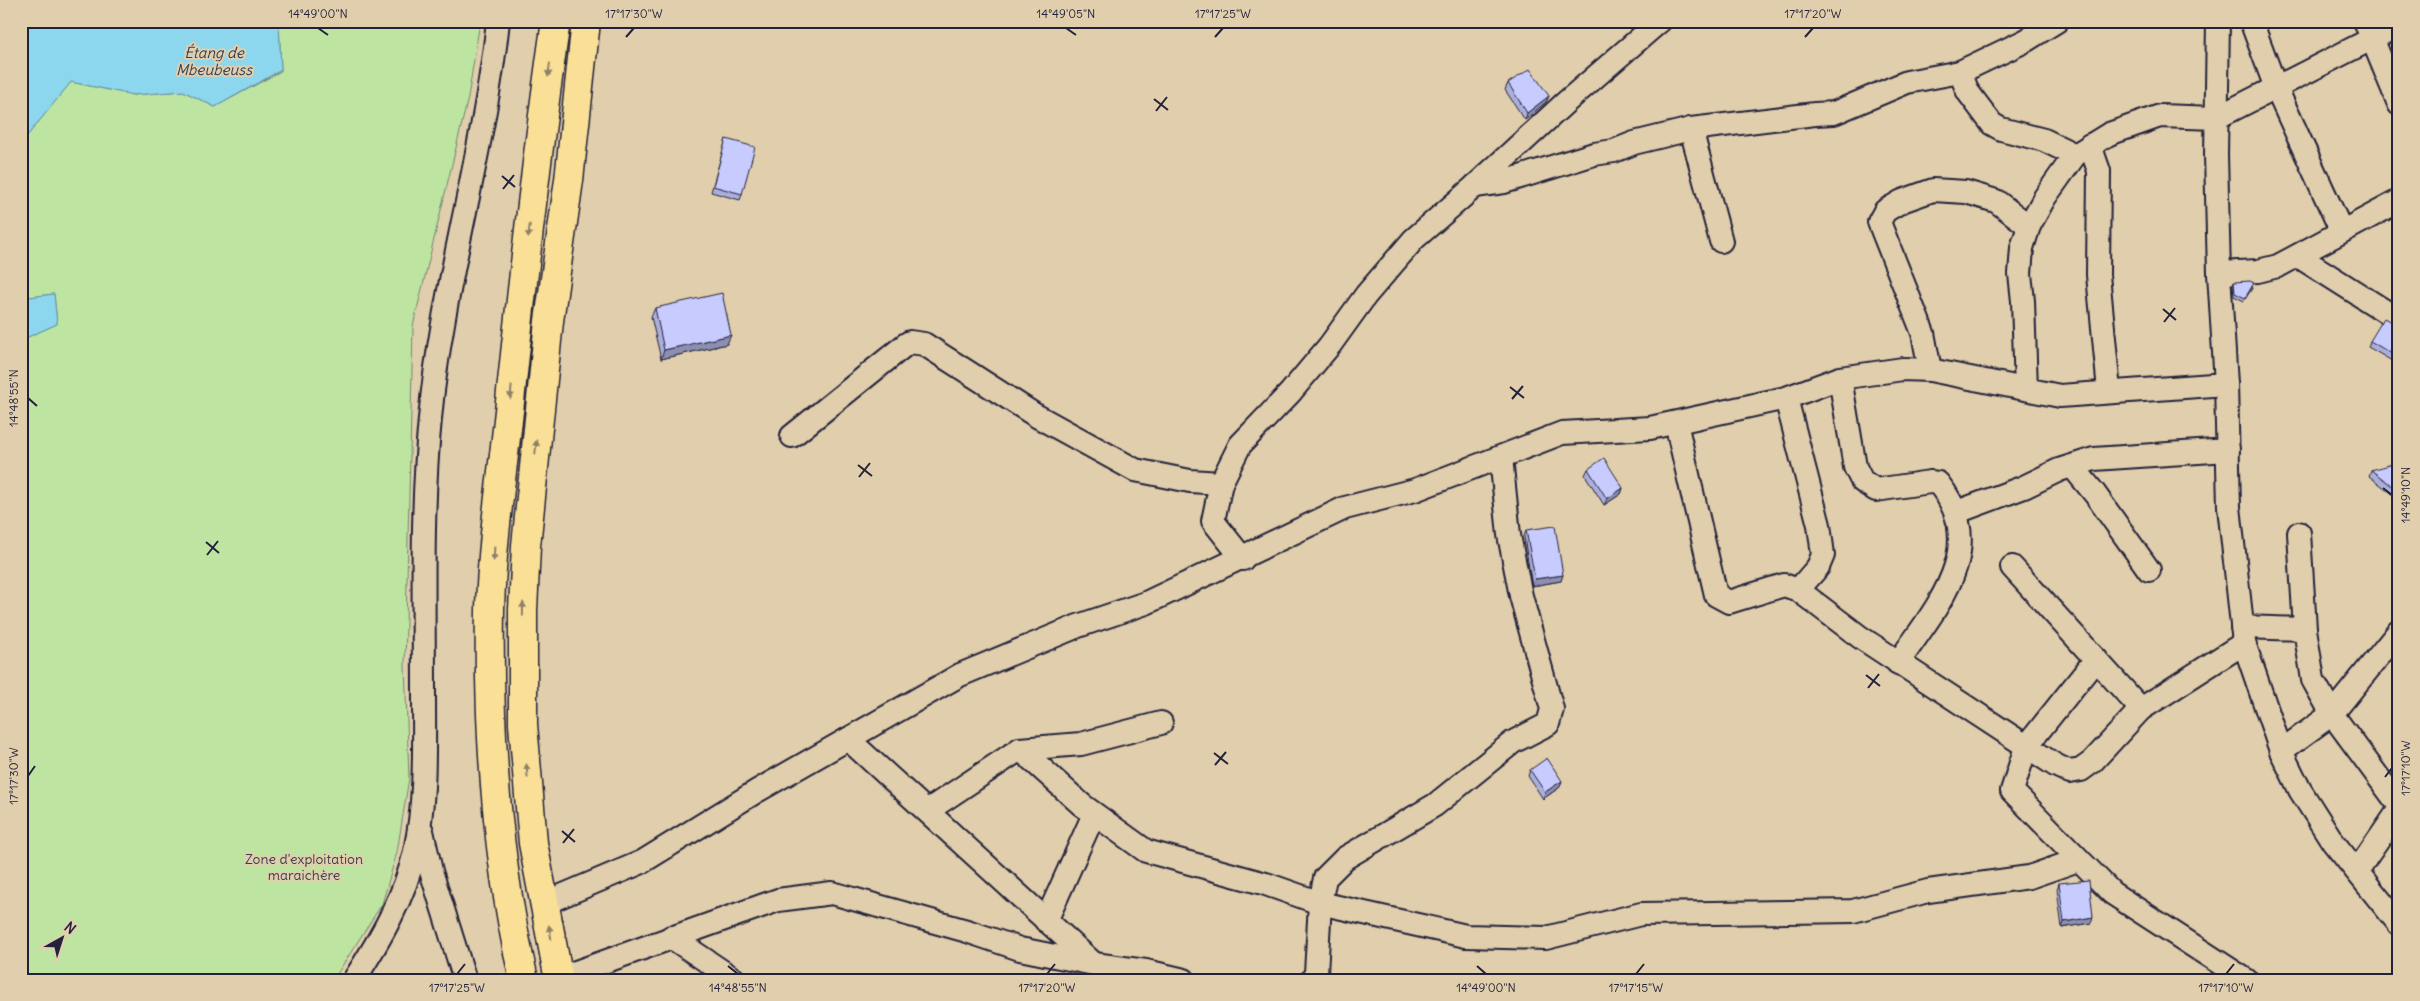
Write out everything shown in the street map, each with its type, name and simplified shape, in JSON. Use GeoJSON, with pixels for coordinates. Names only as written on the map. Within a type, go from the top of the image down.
{"type":"FeatureCollection","features":[{"type":"Feature","properties":{"kind":"highway"},"geometry":{"type":"LineString","coordinates":[[524,980],[500,850],[491,724],[490,609],[495,538],[519,320],[556,21]]}},
{"type":"Feature","properties":{"kind":"highway"},"geometry":{"type":"LineString","coordinates":[[559,979],[533,843],[524,724],[523,610],[526,555],[549,321],[569,180],[586,21]]}},
{"type":"Feature","properties":{"kind":"street"},"geometry":{"type":"LineString","coordinates":[[354,980],[373,950],[407,879],[420,820],[424,763],[425,502],[430,419],[439,345],[492,76],[498,21]]}},
{"type":"Feature","properties":{"kind":"street"},"geometry":{"type":"LineString","coordinates":[[1243,559],[1213,521],[1221,483],[1240,445],[1296,386],[1384,273],[1414,239],[1565,103],[1660,21]]}},
{"type":"Feature","properties":{"kind":"street"},"geometry":{"type":"LineString","coordinates":[[2218,21],[2216,118],[2218,273],[2226,384],[2229,507],[2243,635],[2281,751],[2300,790],[2333,842],[2399,924]]}},
{"type":"Feature","properties":{"kind":"street"},"geometry":{"type":"LineString","coordinates":[[2250,21],[2276,88],[2341,230]]}},
{"type":"Feature","properties":{"kind":"street"},"geometry":{"type":"LineString","coordinates":[[1475,186],[1504,182],[1594,154],[1614,151],[1634,143],[1691,128],[1834,113],[1907,82],[1960,72],[2044,24]]}},
{"type":"Feature","properties":{"kind":"street"},"geometry":{"type":"LineString","coordinates":[[2026,389],[2023,301],[2020,274],[2022,248],[2029,226],[2046,197],[2082,150],[2109,134],[2160,116],[2216,118],[2276,88],[2368,30],[2399,25]]}},
{"type":"Feature","properties":{"kind":"street"},"geometry":{"type":"LineString","coordinates":[[2368,30],[2399,104]]}},
{"type":"Feature","properties":{"kind":"street"},"geometry":{"type":"LineString","coordinates":[[1960,72],[1968,92],[1992,124],[2001,129],[2082,150],[2099,172],[2098,275],[2108,391]]}},
{"type":"Feature","properties":{"kind":"street"},"geometry":{"type":"LineString","coordinates":[[1691,128],[1721,241]]}},
{"type":"Feature","properties":{"kind":"street"},"geometry":{"type":"LineString","coordinates":[[1930,370],[1924,333],[1879,222],[1885,211],[1902,201],[1933,190],[1966,192],[1996,201],[2029,226]]}},
{"type":"Feature","properties":{"kind":"street"},"geometry":{"type":"LineString","coordinates":[[2218,273],[2258,271],[2278,266],[2341,230],[2398,202]]}},
{"type":"Feature","properties":{"kind":"street"},"geometry":{"type":"LineString","coordinates":[[2298,256],[2399,320]]}},
{"type":"Feature","properties":{"kind":"street"},"geometry":{"type":"LineString","coordinates":[[792,436],[910,342],[929,347],[1035,415],[1135,470],[1190,481],[1221,483]]}},
{"type":"Feature","properties":{"kind":"street"},"geometry":{"type":"LineString","coordinates":[[545,903],[642,862],[757,791],[960,675],[1078,626],[1146,604],[1243,559],[1345,508],[1414,490],[1562,433],[1650,428],[1786,398],[1840,378],[1903,369],[1930,370],[2060,396],[2108,391],[2226,384]]}},
{"type":"Feature","properties":{"kind":"street"},"geometry":{"type":"LineString","coordinates":[[1840,378],[1855,467],[1862,481],[1876,490],[1930,482],[1938,484],[1957,512],[1962,538],[1952,580],[1940,602],[1898,662]]}},
{"type":"Feature","properties":{"kind":"street"},"geometry":{"type":"LineString","coordinates":[[1786,398],[1819,525],[1823,555],[1818,567],[1798,590]]}},
{"type":"Feature","properties":{"kind":"street"},"geometry":{"type":"LineString","coordinates":[[1676,422],[1716,595],[1729,602],[1784,585],[1798,590],[1898,662],[2054,765],[2070,772],[2081,770],[2092,762],[2141,709],[2243,635],[2305,629]]}},
{"type":"Feature","properties":{"kind":"street"},"geometry":{"type":"LineString","coordinates":[[1957,512],[2024,487],[2060,470],[2073,468],[2094,459],[2228,450]]}},
{"type":"Feature","properties":{"kind":"street"},"geometry":{"type":"LineString","coordinates":[[1312,980],[1316,972],[1320,903],[1324,878],[1344,858],[1435,805],[1513,742],[1548,724],[1552,709],[1521,596],[1509,535],[1501,457]]}},
{"type":"Feature","properties":{"kind":"street"},"geometry":{"type":"LineString","coordinates":[[2073,468],[2095,494],[2149,570]]}},
{"type":"Feature","properties":{"kind":"street"},"geometry":{"type":"LineString","coordinates":[[2299,533],[2305,629],[2313,680],[2332,714],[2399,804]]}},
{"type":"Feature","properties":{"kind":"street"},"geometry":{"type":"LineString","coordinates":[[2012,567],[2141,709]]}},
{"type":"Feature","properties":{"kind":"street"},"geometry":{"type":"LineString","coordinates":[[2281,751],[2332,714],[2397,639]]}},
{"type":"Feature","properties":{"kind":"street"},"geometry":{"type":"LineString","coordinates":[[2096,659],[2026,747],[2012,791],[2112,894],[2246,980]]}},
{"type":"Feature","properties":{"kind":"street"},"geometry":{"type":"LineString","coordinates":[[927,811],[1020,749],[1081,744],[1161,723]]}},
{"type":"Feature","properties":{"kind":"street"},"geometry":{"type":"LineString","coordinates":[[849,740],[1094,964]]}},
{"type":"Feature","properties":{"kind":"street"},"geometry":{"type":"LineString","coordinates":[[1020,749],[1094,814],[1146,851],[1266,884],[1320,903],[1466,936],[1546,938],[1641,914],[1853,911],[1928,891],[2029,878],[2078,860]]}},
{"type":"Feature","properties":{"kind":"street"},"geometry":{"type":"LineString","coordinates":[[2357,872],[2399,810]]}},
{"type":"Feature","properties":{"kind":"street"},"geometry":{"type":"LineString","coordinates":[[1046,921],[1094,814]]}},
{"type":"Feature","properties":{"kind":"street"},"geometry":{"type":"LineString","coordinates":[[420,820],[431,872],[465,980]]}},
{"type":"Feature","properties":{"kind":"street"},"geometry":{"type":"LineString","coordinates":[[559,979],[671,937],[778,900],[832,893],[967,930],[1020,949],[1145,975],[1184,980]]}},
{"type":"Feature","properties":{"kind":"street"},"geometry":{"type":"LineString","coordinates":[[671,937],[735,980]]}},
{"type":"Feature","properties":{"kind":"green space","name":"Zone d'exploitation maraichère"},"geometry":{"type":"Polygon","coordinates":[[[279,21],[480,21],[468,98],[413,326],[405,666],[409,778],[397,852],[382,904],[333,980],[21,980],[21,340],[57,324],[54,294],[21,298],[21,133],[27,136],[71,82],[133,95],[183,91],[215,107],[281,71],[279,21]]]}},
{"type":"Feature","properties":{"kind":"water","name":"Étang de Mbeubeuss"},"geometry":{"type":"Polygon","coordinates":[[[21,21],[279,21],[281,70],[215,107],[183,91],[133,95],[71,82],[27,136],[21,133],[21,21]]]}},
{"type":"Feature","properties":{"kind":"water"},"geometry":{"type":"Polygon","coordinates":[[[54,294],[57,324],[21,340],[21,298],[54,294]]]}},
{"type":"Feature","properties":{"kind":"building"},"geometry":{"type":"Polygon","coordinates":[[[1530,69],[1549,96],[1527,113],[1508,83],[1530,69]]]}},
{"type":"Feature","properties":{"kind":"building"},"geometry":{"type":"Polygon","coordinates":[[[726,139],[755,147],[742,194],[713,186],[726,139]]]}},
{"type":"Feature","properties":{"kind":"building"},"geometry":{"type":"Polygon","coordinates":[[[2250,281],[2254,283],[2245,298],[2235,293],[2234,282],[2250,281]]]}},
{"type":"Feature","properties":{"kind":"building"},"geometry":{"type":"Polygon","coordinates":[[[722,293],[731,335],[664,350],[655,308],[722,293]]]}},
{"type":"Feature","properties":{"kind":"building"},"geometry":{"type":"Polygon","coordinates":[[[2384,318],[2399,326],[2399,358],[2370,341],[2384,318]]]}},
{"type":"Feature","properties":{"kind":"building"},"geometry":{"type":"Polygon","coordinates":[[[1604,458],[1623,488],[1607,499],[1588,469],[1604,458]]]}},
{"type":"Feature","properties":{"kind":"building"},"geometry":{"type":"Polygon","coordinates":[[[2399,460],[2399,491],[2371,470],[2397,463],[2399,460]]]}},
{"type":"Feature","properties":{"kind":"building"},"geometry":{"type":"Polygon","coordinates":[[[1555,526],[1563,575],[1535,579],[1526,530],[1555,526]]]}},
{"type":"Feature","properties":{"kind":"building"},"geometry":{"type":"Polygon","coordinates":[[[1547,758],[1562,781],[1545,792],[1530,770],[1547,758]]]}},
{"type":"Feature","properties":{"kind":"building"},"geometry":{"type":"Polygon","coordinates":[[[2089,880],[2093,917],[2064,922],[2059,883],[2089,880]]]}}]}
